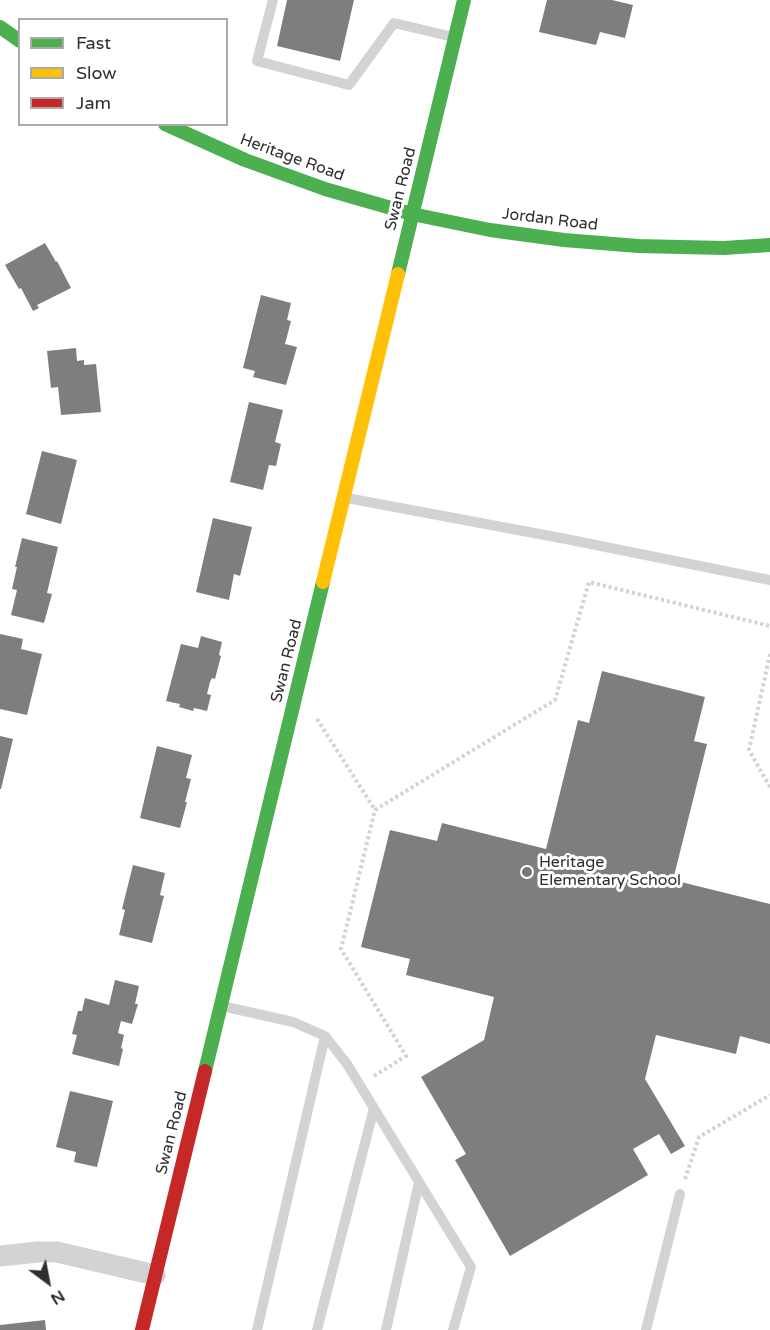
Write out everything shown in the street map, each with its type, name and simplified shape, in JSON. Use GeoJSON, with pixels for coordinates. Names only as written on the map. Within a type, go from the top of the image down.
{"type":"FeatureCollection","features":[{"type":"Feature","properties":{"kind":"street","name":"Swan Road"},"geometry":{"type":"LineString","coordinates":[[142,1330],[464,0]]}},
{"type":"Feature","properties":{"kind":"street"},"geometry":{"type":"LineString","coordinates":[[0,27],[18,40]]}},
{"type":"Feature","properties":{"kind":"street","name":"Heritage Road"},"geometry":{"type":"LineString","coordinates":[[169,126],[245,160],[325,189],[412,214]]}},
{"type":"Feature","properties":{"kind":"street","name":"Jordan Road"},"geometry":{"type":"LineString","coordinates":[[412,214],[490,230],[564,240],[638,246],[724,248],[770,245]]}},
{"type":"Feature","properties":{"kind":"street"},"geometry":{"type":"LineString","coordinates":[[0,1256],[57,1252],[155,1275]]}},
{"type":"Feature","properties":{"kind":"lane"},"geometry":{"type":"LineString","coordinates":[[273,0],[257,60],[349,85],[394,23],[455,37]]}},
{"type":"Feature","properties":{"kind":"lane"},"geometry":{"type":"LineString","coordinates":[[343,497],[770,579]]}},
{"type":"Feature","properties":{"kind":"lane"},"geometry":{"type":"LineString","coordinates":[[220,1006],[293,1022],[326,1036],[347,1064],[471,1267],[453,1330]]}},
{"type":"Feature","properties":{"kind":"lane"},"geometry":{"type":"LineString","coordinates":[[257,1330],[326,1036]]}},
{"type":"Feature","properties":{"kind":"lane"},"geometry":{"type":"LineString","coordinates":[[317,1330],[374,1108]]}},
{"type":"Feature","properties":{"kind":"lane"},"geometry":{"type":"LineString","coordinates":[[386,1330],[419,1182]]}},
{"type":"Feature","properties":{"kind":"lane"},"geometry":{"type":"LineString","coordinates":[[646,1330],[680,1194]]}},
{"type":"Feature","properties":{"kind":"path"},"geometry":{"type":"LineString","coordinates":[[360,1085],[406,1056],[341,949],[375,810],[555,700],[589,582],[770,626]]}},
{"type":"Feature","properties":{"kind":"path"},"geometry":{"type":"LineString","coordinates":[[770,654],[749,750],[770,787]]}},
{"type":"Feature","properties":{"kind":"path"},"geometry":{"type":"LineString","coordinates":[[297,688],[375,810]]}},
{"type":"Feature","properties":{"kind":"path"},"geometry":{"type":"LineString","coordinates":[[680,1194],[699,1137],[770,1095]]}},
{"type":"Feature","properties":{"kind":"building"},"geometry":{"type":"Polygon","coordinates":[[[287,0],[354,0],[340,61],[277,46],[287,0]]]}},
{"type":"Feature","properties":{"kind":"building"},"geometry":{"type":"Polygon","coordinates":[[[547,0],[612,0],[633,5],[625,38],[600,32],[596,45],[539,32],[547,0]]]}},
{"type":"Feature","properties":{"kind":"building"},"geometry":{"type":"Polygon","coordinates":[[[45,243],[71,288],[37,305],[39,308],[33,311],[5,265],[45,243]]]}},
{"type":"Feature","properties":{"kind":"building"},"geometry":{"type":"Polygon","coordinates":[[[261,295],[291,303],[287,320],[291,321],[285,344],[297,347],[286,385],[253,377],[255,371],[243,368],[261,295]]]}},
{"type":"Feature","properties":{"kind":"building"},"geometry":{"type":"Polygon","coordinates":[[[76,348],[77,361],[84,360],[84,365],[96,364],[101,412],[61,415],[58,387],[51,388],[47,351],[76,348]]]}},
{"type":"Feature","properties":{"kind":"building"},"geometry":{"type":"Polygon","coordinates":[[[249,402],[283,410],[275,442],[281,444],[276,466],[269,465],[263,490],[230,482],[249,402]]]}},
{"type":"Feature","properties":{"kind":"building"},"geometry":{"type":"Polygon","coordinates":[[[42,451],[77,460],[61,524],[26,514],[42,451]]]}},
{"type":"Feature","properties":{"kind":"building"},"geometry":{"type":"Polygon","coordinates":[[[213,518],[252,527],[240,576],[234,574],[229,600],[196,592],[213,518]]]}},
{"type":"Feature","properties":{"kind":"building"},"geometry":{"type":"Polygon","coordinates":[[[22,538],[58,547],[47,593],[52,594],[44,623],[11,615],[17,590],[12,589],[17,567],[15,567],[22,538]]]}},
{"type":"Feature","properties":{"kind":"building"},"geometry":{"type":"Polygon","coordinates":[[[0,634],[23,639],[21,649],[42,654],[27,715],[0,709],[0,634]]]}},
{"type":"Feature","properties":{"kind":"building"},"geometry":{"type":"Polygon","coordinates":[[[201,636],[222,642],[219,655],[221,656],[215,679],[212,678],[210,682],[207,694],[211,695],[207,711],[194,708],[193,711],[179,707],[180,704],[166,701],[181,644],[198,648],[201,636]]]}},
{"type":"Feature","properties":{"kind":"building","name":"Heritage Elementary School"},"geometry":{"type":"Polygon","coordinates":[[[602,671],[705,697],[694,741],[707,744],[673,880],[770,904],[770,1044],[740,1036],[736,1054],[656,1035],[645,1079],[685,1146],[671,1154],[659,1134],[633,1149],[648,1175],[510,1256],[455,1160],[466,1154],[421,1077],[484,1040],[494,997],[406,975],[410,959],[361,947],[390,830],[437,841],[442,823],[546,849],[578,720],[589,723],[602,671]]]}},
{"type":"Feature","properties":{"kind":"building"},"geometry":{"type":"Polygon","coordinates":[[[0,736],[13,739],[1,789],[0,789],[0,736]]]}},
{"type":"Feature","properties":{"kind":"building"},"geometry":{"type":"Polygon","coordinates":[[[157,746],[192,755],[186,778],[191,779],[180,828],[140,818],[157,746]]]}},
{"type":"Feature","properties":{"kind":"building"},"geometry":{"type":"Polygon","coordinates":[[[133,865],[165,873],[160,895],[164,896],[152,943],[119,935],[125,910],[122,909],[133,865]]]}},
{"type":"Feature","properties":{"kind":"building"},"geometry":{"type":"Polygon","coordinates":[[[115,980],[139,986],[135,1004],[138,1004],[132,1024],[121,1021],[118,1033],[124,1035],[119,1066],[72,1054],[77,1035],[72,1034],[78,1011],[82,1011],[85,998],[109,1005],[115,980]]]}},
{"type":"Feature","properties":{"kind":"building"},"geometry":{"type":"Polygon","coordinates":[[[70,1091],[113,1101],[97,1167],[74,1162],[76,1152],[56,1147],[70,1091]]]}},
{"type":"Feature","properties":{"kind":"building"},"geometry":{"type":"Polygon","coordinates":[[[45,1320],[46,1330],[0,1330],[0,1325],[45,1320]]]}},
{"type":"Feature","properties":{"kind":"traffic: fast"},"geometry":{"type":"LineString","coordinates":[[398,274],[464,0]]}},
{"type":"Feature","properties":{"kind":"traffic: fast"},"geometry":{"type":"LineString","coordinates":[[0,27],[18,40]]}},
{"type":"Feature","properties":{"kind":"traffic: fast"},"geometry":{"type":"LineString","coordinates":[[169,126],[245,160],[325,189],[412,214],[490,230],[564,240],[638,246],[724,248],[770,245]]}},
{"type":"Feature","properties":{"kind":"traffic: fast"},"geometry":{"type":"LineString","coordinates":[[205,1071],[323,582]]}},
{"type":"Feature","properties":{"kind":"traffic: slow"},"geometry":{"type":"LineString","coordinates":[[323,582],[398,274]]}},
{"type":"Feature","properties":{"kind":"traffic: jam"},"geometry":{"type":"LineString","coordinates":[[142,1330],[205,1071]]}},
{"type":"Feature","properties":{"kind":"place","name":"Heritage Elementary School"},"geometry":{"type":"Point","coordinates":[527,872]}}]}
